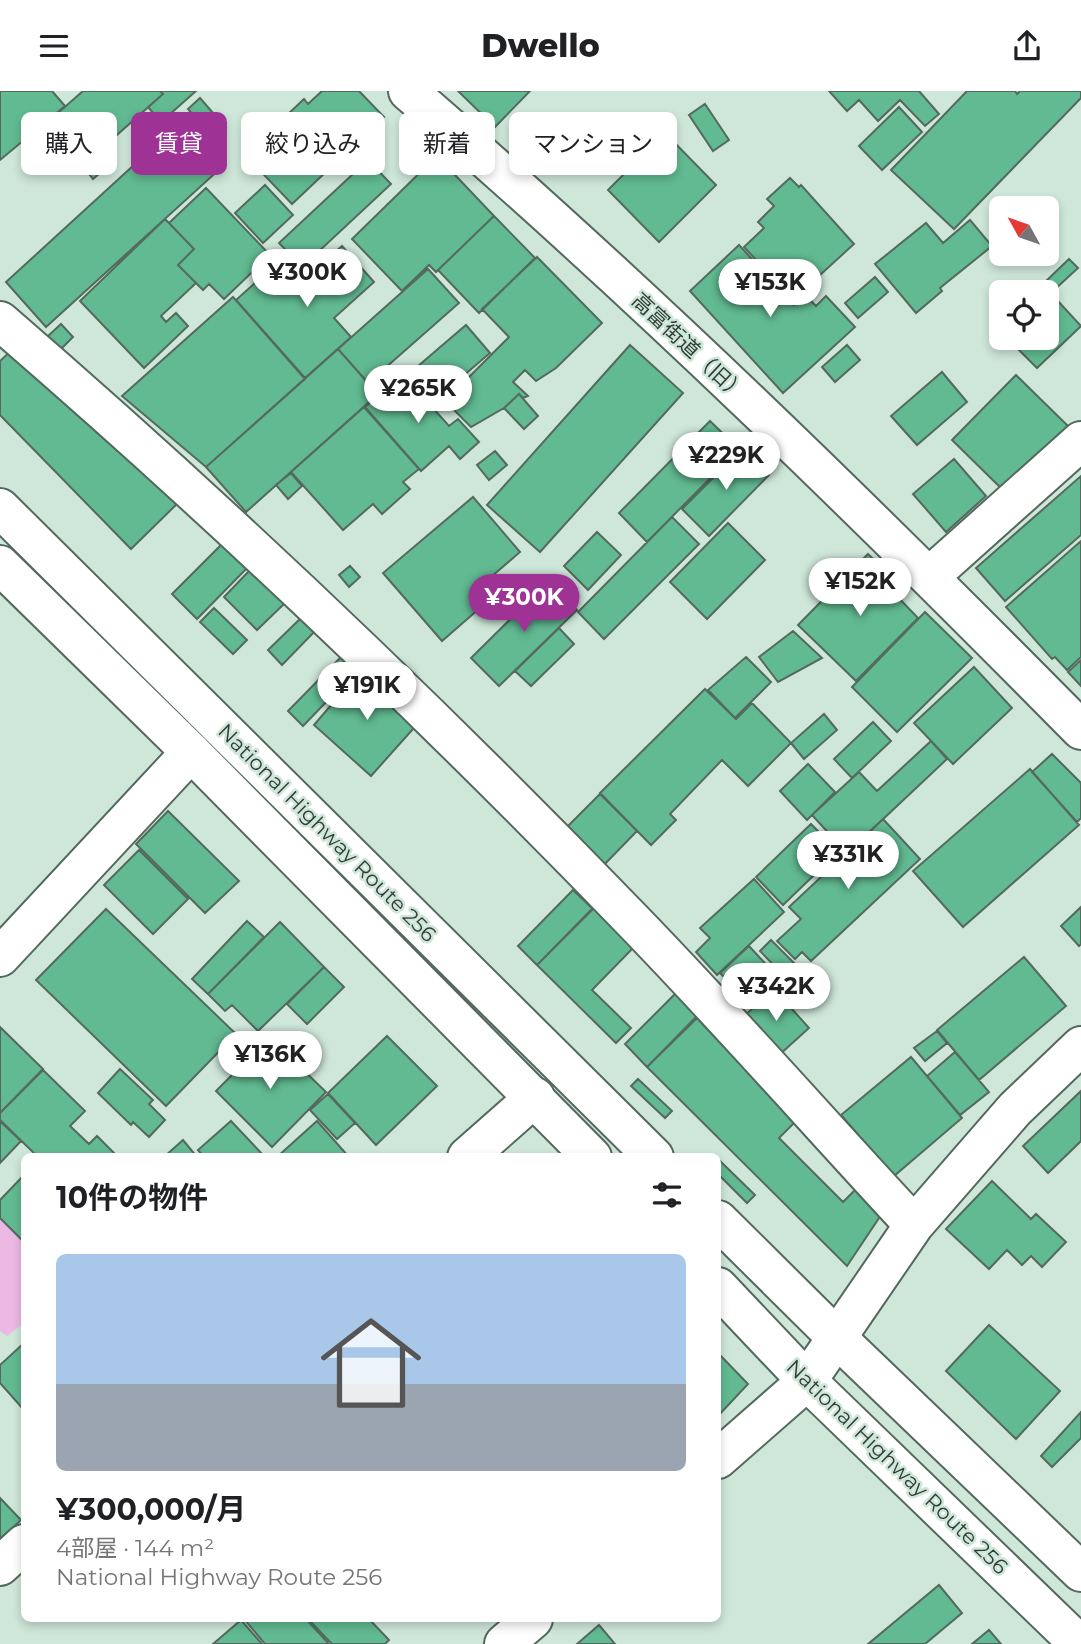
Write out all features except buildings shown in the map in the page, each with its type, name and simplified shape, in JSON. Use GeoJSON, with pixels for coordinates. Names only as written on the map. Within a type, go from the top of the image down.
{"type":"FeatureCollection","features":[{"type":"Feature","properties":{"kind":"main road","name":"高富街道（旧）"},"geometry":{"type":"LineString","coordinates":[[418,94],[644,303],[930,576],[1081,730]]}},
{"type":"Feature","properties":{"kind":"main road"},"geometry":{"type":"LineString","coordinates":[[0,321],[128,432],[327,615],[634,921],[914,1225]]}},
{"type":"Feature","properties":{"kind":"main road"},"geometry":{"type":"LineString","coordinates":[[930,576],[1081,441]]}},
{"type":"Feature","properties":{"kind":"main road","name":"National Highway Route 256"},"geometry":{"type":"LineString","coordinates":[[0,508],[650,1153]]}},
{"type":"Feature","properties":{"kind":"main road","name":"National Highway Route 256"},"geometry":{"type":"LineString","coordinates":[[0,565],[191,752],[588,1153]]}},
{"type":"Feature","properties":{"kind":"main road"},"geometry":{"type":"LineString","coordinates":[[0,957],[191,752]]}},
{"type":"Feature","properties":{"kind":"main road"},"geometry":{"type":"LineString","coordinates":[[721,1456],[807,1381],[914,1225],[1015,1109],[1081,1046]]}},
{"type":"Feature","properties":{"kind":"main road"},"geometry":{"type":"LineString","coordinates":[[472,1153],[535,1097]]}},
{"type":"Feature","properties":{"kind":"main road"},"geometry":{"type":"LineString","coordinates":[[721,1223],[1081,1573]]}},
{"type":"Feature","properties":{"kind":"main road","name":"National Highway Route 256"},"geometry":{"type":"LineString","coordinates":[[721,1290],[807,1381],[1079,1644]]}},
{"type":"Feature","properties":{"kind":"main road"},"geometry":{"type":"LineString","coordinates":[[0,1566],[21,1547]]}},
{"type":"Feature","properties":{"kind":"main road"},"geometry":{"type":"LineString","coordinates":[[504,1644],[530,1622]]}},
{"type":"Feature","properties":{"kind":"shaded area"},"geometry":{"type":"Polygon","coordinates":[[[0,1215],[21,1228],[21,1325],[7,1336],[0,1331],[0,1215]]]}}]}
